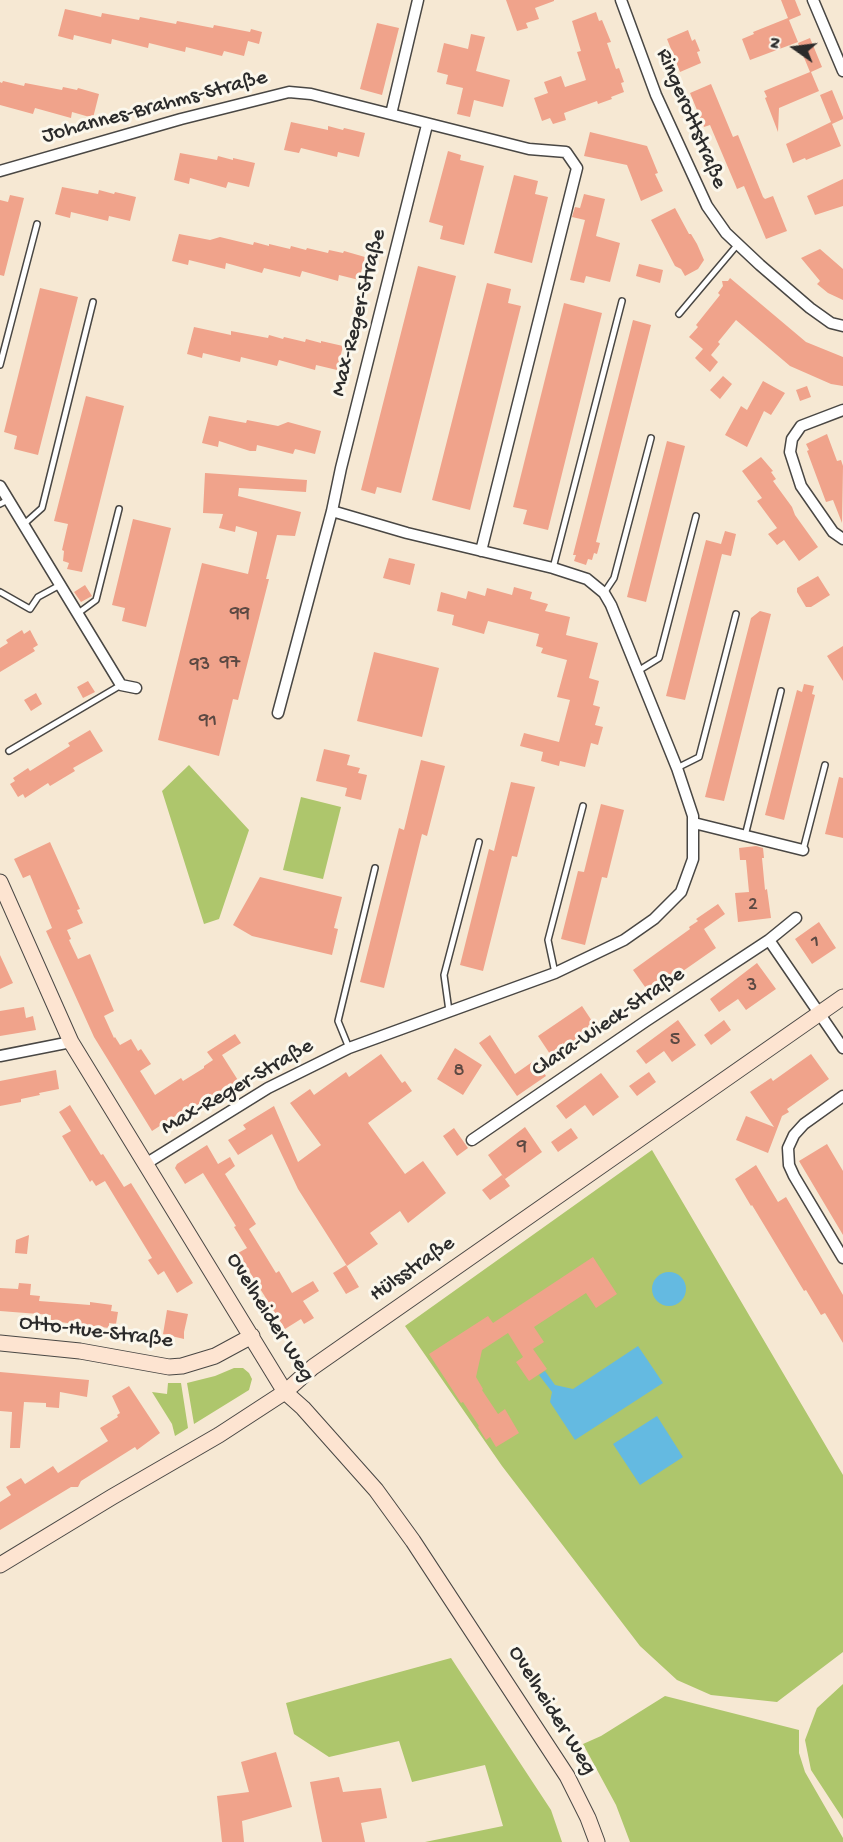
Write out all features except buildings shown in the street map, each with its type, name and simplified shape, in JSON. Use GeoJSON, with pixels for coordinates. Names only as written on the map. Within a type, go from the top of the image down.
{"type":"FeatureCollection","features":[{"type":"Feature","properties":{"kind":"street"},"geometry":{"type":"LineString","coordinates":[[391,114],[418,0]]}},
{"type":"Feature","properties":{"kind":"street","name":"Ringerottstraße"},"geometry":{"type":"LineString","coordinates":[[621,0],[656,95],[707,206],[726,233],[810,308],[831,323],[843,326]]}},
{"type":"Feature","properties":{"kind":"street"},"geometry":{"type":"LineString","coordinates":[[813,0],[843,71]]}},
{"type":"Feature","properties":{"kind":"street","name":"Johannes-Brahms-Straße"},"geometry":{"type":"LineString","coordinates":[[0,171],[181,119],[289,92],[311,94],[529,149],[566,152],[577,168],[481,551]]}},
{"type":"Feature","properties":{"kind":"street","name":"Max-Reger-Straße"},"geometry":{"type":"LineString","coordinates":[[278,713],[332,511],[427,125]]}},
{"type":"Feature","properties":{"kind":"street"},"geometry":{"type":"LineString","coordinates":[[843,410],[801,426],[792,439],[790,452],[801,486],[833,532],[843,539]]}},
{"type":"Feature","properties":{"kind":"street"},"geometry":{"type":"LineString","coordinates":[[0,486],[4,502],[23,525],[121,685],[136,688]]}},
{"type":"Feature","properties":{"kind":"street"},"geometry":{"type":"LineString","coordinates":[[332,511],[553,568],[587,579],[604,593]]}},
{"type":"Feature","properties":{"kind":"street","name":"Max-Reger-Straße"},"geometry":{"type":"LineString","coordinates":[[147,1163],[268,1088],[349,1048],[555,973],[624,940],[654,919],[681,892],[693,859],[694,824],[677,768],[611,605],[604,593]]}},
{"type":"Feature","properties":{"kind":"street"},"geometry":{"type":"LineString","coordinates":[[694,824],[803,850]]}},
{"type":"Feature","properties":{"kind":"street","name":"Ovelheider Weg"},"geometry":{"type":"LineString","coordinates":[[0,882],[71,1042],[285,1392],[303,1408],[376,1490],[413,1541],[562,1768],[588,1818],[597,1842]]}},
{"type":"Feature","properties":{"kind":"street","name":"Clara-Wieck-Straße"},"geometry":{"type":"LineString","coordinates":[[472,1140],[646,1021],[770,940],[796,918]]}},
{"type":"Feature","properties":{"kind":"street"},"geometry":{"type":"LineString","coordinates":[[770,940],[843,1048]]}},
{"type":"Feature","properties":{"kind":"street","name":"Hülsstraße"},"geometry":{"type":"LineString","coordinates":[[0,1565],[219,1435],[285,1392],[313,1367],[843,997]]}},
{"type":"Feature","properties":{"kind":"street"},"geometry":{"type":"LineString","coordinates":[[0,1056],[71,1042]]}},
{"type":"Feature","properties":{"kind":"street"},"geometry":{"type":"LineString","coordinates":[[843,1096],[804,1124],[794,1135],[788,1149],[789,1165],[794,1176],[843,1258]]}},
{"type":"Feature","properties":{"kind":"street","name":"Otto-Hue-Straße"},"geometry":{"type":"LineString","coordinates":[[0,1343],[80,1351],[169,1367],[182,1366],[215,1356],[252,1336]]}},
{"type":"Feature","properties":{"kind":"lane"},"geometry":{"type":"LineString","coordinates":[[0,365],[37,224]]}},
{"type":"Feature","properties":{"kind":"lane"},"geometry":{"type":"LineString","coordinates":[[679,314],[738,244]]}},
{"type":"Feature","properties":{"kind":"lane"},"geometry":{"type":"LineString","coordinates":[[553,568],[622,301]]}},
{"type":"Feature","properties":{"kind":"lane"},"geometry":{"type":"LineString","coordinates":[[23,525],[42,508],[93,302]]}},
{"type":"Feature","properties":{"kind":"lane"},"geometry":{"type":"LineString","coordinates":[[604,593],[614,578],[651,438]]}},
{"type":"Feature","properties":{"kind":"lane"},"geometry":{"type":"LineString","coordinates":[[77,614],[96,600],[118,509]]}},
{"type":"Feature","properties":{"kind":"lane"},"geometry":{"type":"LineString","coordinates":[[638,671],[659,658],[696,516]]}},
{"type":"Feature","properties":{"kind":"lane"},"geometry":{"type":"LineString","coordinates":[[0,592],[30,609],[38,597],[60,585]]}},
{"type":"Feature","properties":{"kind":"lane"},"geometry":{"type":"LineString","coordinates":[[677,768],[699,757],[736,614]]}},
{"type":"Feature","properties":{"kind":"lane"},"geometry":{"type":"LineString","coordinates":[[9,751],[121,685]]}},
{"type":"Feature","properties":{"kind":"lane"},"geometry":{"type":"LineString","coordinates":[[745,836],[781,691]]}},
{"type":"Feature","properties":{"kind":"lane"},"geometry":{"type":"LineString","coordinates":[[803,850],[825,765]]}},
{"type":"Feature","properties":{"kind":"lane"},"geometry":{"type":"LineString","coordinates":[[555,973],[548,940],[583,806]]}},
{"type":"Feature","properties":{"kind":"lane"},"geometry":{"type":"LineString","coordinates":[[449,1011],[444,975],[479,842]]}},
{"type":"Feature","properties":{"kind":"lane","name":"Max-Reger-Straße"},"geometry":{"type":"LineString","coordinates":[[349,1048],[338,1021],[375,868]]}},
{"type":"Feature","properties":{"kind":"green space"},"geometry":{"type":"Polygon","coordinates":[[[189,765],[249,830],[219,919],[204,924],[162,791],[189,765]]]}},
{"type":"Feature","properties":{"kind":"green space"},"geometry":{"type":"Polygon","coordinates":[[[301,797],[341,807],[323,879],[283,870],[301,797]]]}},
{"type":"Feature","properties":{"kind":"green space"},"geometry":{"type":"Polygon","coordinates":[[[652,1150],[843,1475],[843,1652],[777,1702],[711,1695],[677,1680],[640,1646],[502,1466],[405,1326],[652,1150]]]}},
{"type":"Feature","properties":{"kind":"green space"},"geometry":{"type":"Polygon","coordinates":[[[234,1368],[243,1368],[249,1373],[252,1379],[249,1390],[194,1424],[187,1383],[215,1376],[234,1368]]]}},
{"type":"Feature","properties":{"kind":"green space"},"geometry":{"type":"Polygon","coordinates":[[[168,1383],[181,1383],[188,1428],[175,1436],[172,1424],[152,1392],[167,1394],[168,1383]]]}},
{"type":"Feature","properties":{"kind":"green space"},"geometry":{"type":"Polygon","coordinates":[[[451,1658],[551,1810],[562,1842],[425,1842],[503,1826],[485,1765],[412,1782],[399,1741],[329,1757],[294,1734],[286,1703],[451,1658]]]}},
{"type":"Feature","properties":{"kind":"green space"},"geometry":{"type":"Polygon","coordinates":[[[843,1684],[843,1819],[811,1770],[805,1740],[817,1708],[843,1684]]]}},
{"type":"Feature","properties":{"kind":"green space"},"geometry":{"type":"Polygon","coordinates":[[[665,1696],[799,1730],[799,1753],[805,1772],[843,1838],[843,1842],[630,1842],[616,1805],[583,1744],[601,1736],[665,1696]]]}},
{"type":"Feature","properties":{"kind":"water"},"geometry":{"type":"Polygon","coordinates":[[[669,1272],[681,1277],[686,1289],[681,1301],[669,1306],[657,1301],[652,1289],[657,1277],[669,1272]]]}},
{"type":"Feature","properties":{"kind":"water"},"geometry":{"type":"Polygon","coordinates":[[[638,1346],[663,1383],[575,1440],[550,1402],[552,1392],[539,1375],[545,1371],[555,1385],[573,1389],[638,1346]]]}},
{"type":"Feature","properties":{"kind":"water"},"geometry":{"type":"Polygon","coordinates":[[[657,1416],[683,1457],[640,1485],[613,1444],[657,1416]]]}}]}
